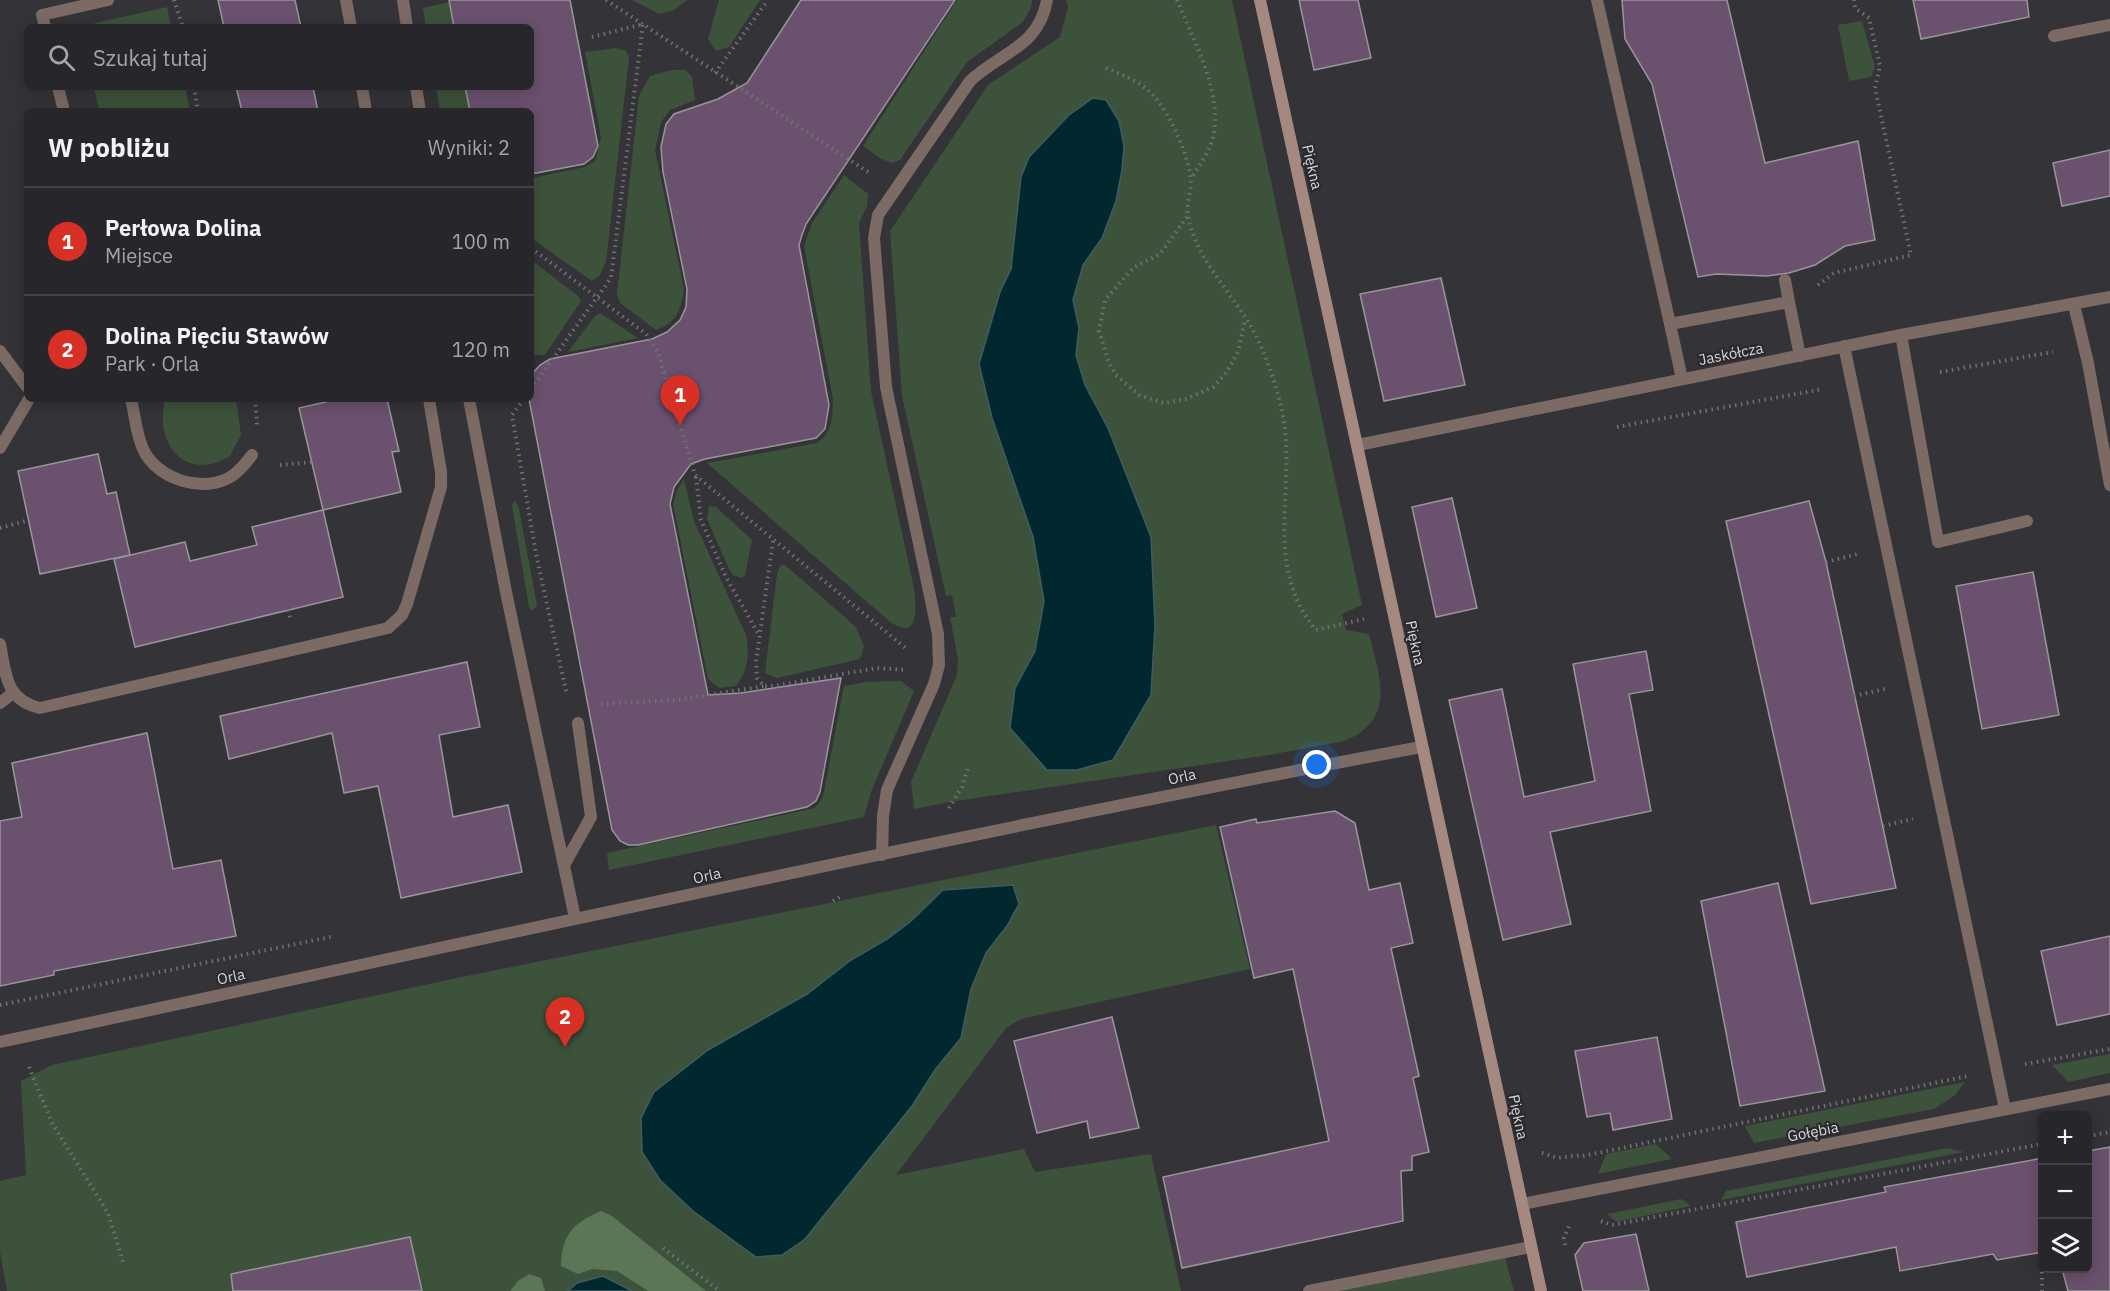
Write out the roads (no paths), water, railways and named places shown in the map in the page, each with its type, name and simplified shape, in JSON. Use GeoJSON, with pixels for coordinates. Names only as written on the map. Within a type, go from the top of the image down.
{"type":"FeatureCollection","features":[{"type":"Feature","properties":{"kind":"street"},"geometry":{"type":"LineString","coordinates":[[44,24],[42,15],[108,0]]}},
{"type":"Feature","properties":{"kind":"street"},"geometry":{"type":"LineString","coordinates":[[346,0],[350,24]]}},
{"type":"Feature","properties":{"kind":"street"},"geometry":{"type":"LineString","coordinates":[[403,0],[407,24]]}},
{"type":"Feature","properties":{"kind":"street"},"geometry":{"type":"LineString","coordinates":[[882,855],[883,816],[887,790],[925,706],[937,673],[938,634],[886,387],[880,339],[874,238],[878,215],[970,81],[987,65],[1031,37],[1044,17],[1047,0]]}},
{"type":"Feature","properties":{"kind":"street","name":"Piękna"},"geometry":{"type":"LineString","coordinates":[[1260,0],[1541,1291]]}},
{"type":"Feature","properties":{"kind":"street"},"geometry":{"type":"LineString","coordinates":[[1597,0],[1682,379]]}},
{"type":"Feature","properties":{"kind":"street"},"geometry":{"type":"LineString","coordinates":[[2054,36],[2110,25]]}},
{"type":"Feature","properties":{"kind":"street"},"geometry":{"type":"LineString","coordinates":[[59,90],[63,108]]}},
{"type":"Feature","properties":{"kind":"street"},"geometry":{"type":"LineString","coordinates":[[362,90],[366,108]]}},
{"type":"Feature","properties":{"kind":"street"},"geometry":{"type":"LineString","coordinates":[[416,90],[420,108]]}},
{"type":"Feature","properties":{"kind":"street"},"geometry":{"type":"LineString","coordinates":[[1785,280],[1800,356]]}},
{"type":"Feature","properties":{"kind":"street","name":"Jaskółcza"},"geometry":{"type":"LineString","coordinates":[[1358,445],[1844,346],[2110,297]]}},
{"type":"Feature","properties":{"kind":"street"},"geometry":{"type":"LineString","coordinates":[[1670,324],[1789,302]]}},
{"type":"Feature","properties":{"kind":"street"},"geometry":{"type":"LineString","coordinates":[[2074,305],[2110,485]]}},
{"type":"Feature","properties":{"kind":"street"},"geometry":{"type":"LineString","coordinates":[[1901,335],[1938,542],[2027,521]]}},
{"type":"Feature","properties":{"kind":"street"},"geometry":{"type":"LineString","coordinates":[[1844,346],[2005,1109]]}},
{"type":"Feature","properties":{"kind":"street"},"geometry":{"type":"LineString","coordinates":[[0,351],[24,383]]}},
{"type":"Feature","properties":{"kind":"street"},"geometry":{"type":"LineString","coordinates":[[0,448],[27,402]]}},
{"type":"Feature","properties":{"kind":"street"},"geometry":{"type":"LineString","coordinates":[[132,402],[143,450],[153,464],[166,474],[182,481],[199,484],[215,481],[230,477],[252,455]]}},
{"type":"Feature","properties":{"kind":"street"},"geometry":{"type":"LineString","coordinates":[[0,644],[9,686],[13,693],[29,706],[39,708],[388,628],[402,615],[407,604],[441,487],[441,472],[429,402]]}},
{"type":"Feature","properties":{"kind":"street"},"geometry":{"type":"LineString","coordinates":[[470,402],[506,591],[575,918]]}},
{"type":"Feature","properties":{"kind":"street"},"geometry":{"type":"LineString","coordinates":[[0,703],[13,693]]}},
{"type":"Feature","properties":{"kind":"street"},"geometry":{"type":"LineString","coordinates":[[564,865],[591,817],[578,723]]}},
{"type":"Feature","properties":{"kind":"street","name":"Orla"},"geometry":{"type":"LineString","coordinates":[[0,1042],[575,918],[1203,788],[1421,747]]}},
{"type":"Feature","properties":{"kind":"street","name":"Gołębia"},"geometry":{"type":"LineString","coordinates":[[1522,1204],[2110,1089]]}},
{"type":"Feature","properties":{"kind":"street"},"geometry":{"type":"LineString","coordinates":[[1309,1291],[1531,1247]]}},
{"type":"Feature","properties":{"kind":"water"},"geometry":{"type":"Polygon","coordinates":[[[1093,98],[1106,100],[1119,121],[1124,146],[1116,201],[1102,238],[1083,265],[1073,300],[1079,328],[1076,355],[1085,385],[1108,428],[1151,537],[1155,625],[1151,695],[1113,760],[1077,770],[1047,770],[1010,728],[1015,688],[1035,651],[1044,601],[1033,537],[992,418],[979,364],[1000,292],[1011,269],[1021,177],[1029,157],[1069,115],[1093,98]]]}},
{"type":"Feature","properties":{"kind":"water"},"geometry":{"type":"Polygon","coordinates":[[[1013,885],[1019,904],[1007,926],[986,953],[971,989],[961,1038],[935,1070],[912,1106],[805,1239],[782,1255],[756,1257],[693,1211],[660,1180],[642,1152],[641,1118],[654,1092],[708,1050],[807,994],[851,960],[887,939],[910,922],[943,890],[1013,885]]]}},
{"type":"Feature","properties":{"kind":"water"},"geometry":{"type":"Polygon","coordinates":[[[603,1276],[632,1291],[568,1291],[577,1283],[603,1276]]]}},
{"type":"Feature","properties":{"kind":"place","name":"Perłowa Dolina"},"geometry":{"type":"Point","coordinates":[680,425]}},
{"type":"Feature","properties":{"kind":"place","name":"Dolina Pięciu Stawów"},"geometry":{"type":"Point","coordinates":[565,1047]}}]}
